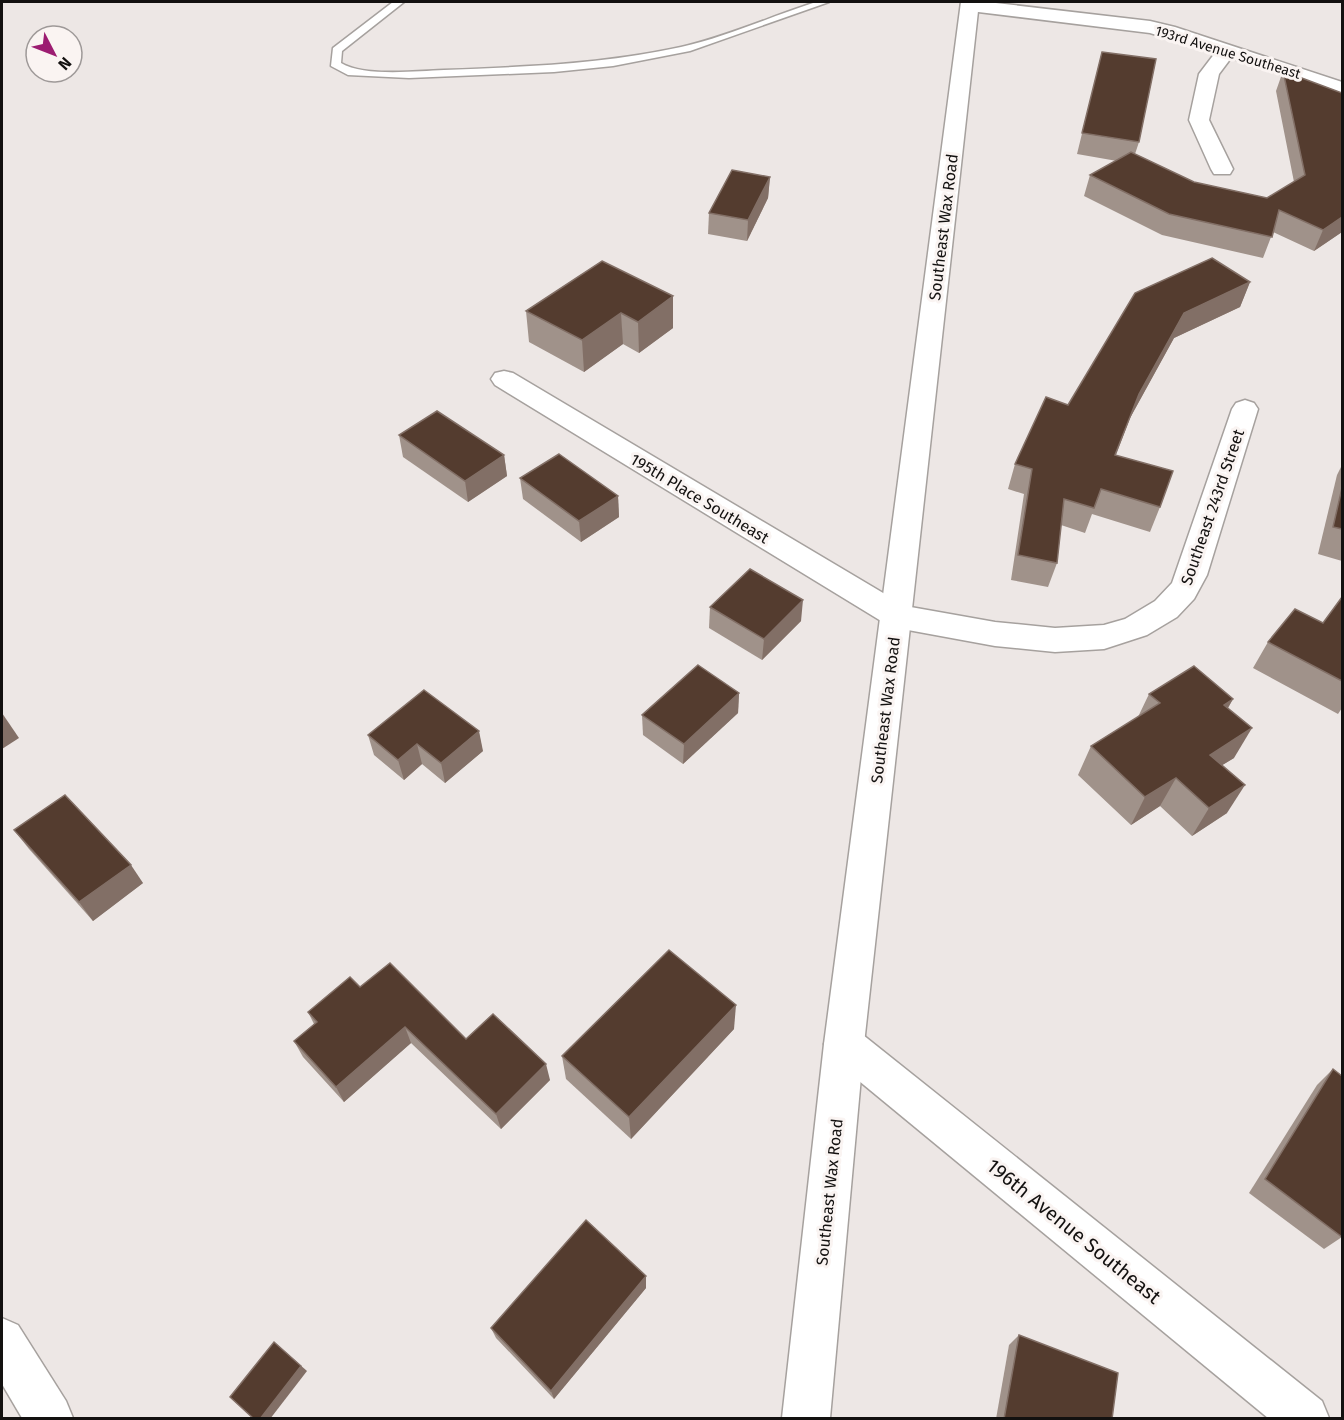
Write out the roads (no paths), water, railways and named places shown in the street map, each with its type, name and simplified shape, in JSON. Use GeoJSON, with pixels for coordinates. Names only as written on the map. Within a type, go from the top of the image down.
{"type":"FeatureCollection","features":[{"type":"Feature","properties":{"kind":"street","name":"193rd Avenue Southeast"},"geometry":{"type":"LineString","coordinates":[[966,3],[1150,27],[1342,88]]}},
{"type":"Feature","properties":{"kind":"street","name":"Southeast Wax Road"},"geometry":{"type":"LineString","coordinates":[[806,1419],[844,1044],[897,616],[966,3]]}},
{"type":"Feature","properties":{"kind":"street"},"geometry":{"type":"LineString","coordinates":[[1222,170],[1199,120],[1209,75],[1227,50]]}},
{"type":"Feature","properties":{"kind":"street","name":"195th Place Southeast"},"geometry":{"type":"LineString","coordinates":[[504,379],[897,616]]}},
{"type":"Feature","properties":{"kind":"street","name":"Southeast 243rd Street"},"geometry":{"type":"LineString","coordinates":[[897,616],[995,634],[1055,640],[1104,637],[1136,627],[1166,609],[1183,591],[1191,575],[1245,409]]}},
{"type":"Feature","properties":{"kind":"street","name":"196th Avenue Southeast"},"geometry":{"type":"LineString","coordinates":[[844,1044],[1305,1419]]}},
{"type":"Feature","properties":{"kind":"street"},"geometry":{"type":"LineString","coordinates":[[2,1341],[49,1419]]}},
{"type":"Feature","properties":{"kind":"lane"},"geometry":{"type":"LineString","coordinates":[[399,2],[338,50],[335,64],[348,72],[409,75],[554,69],[613,63],[686,49],[824,2]]}}]}
